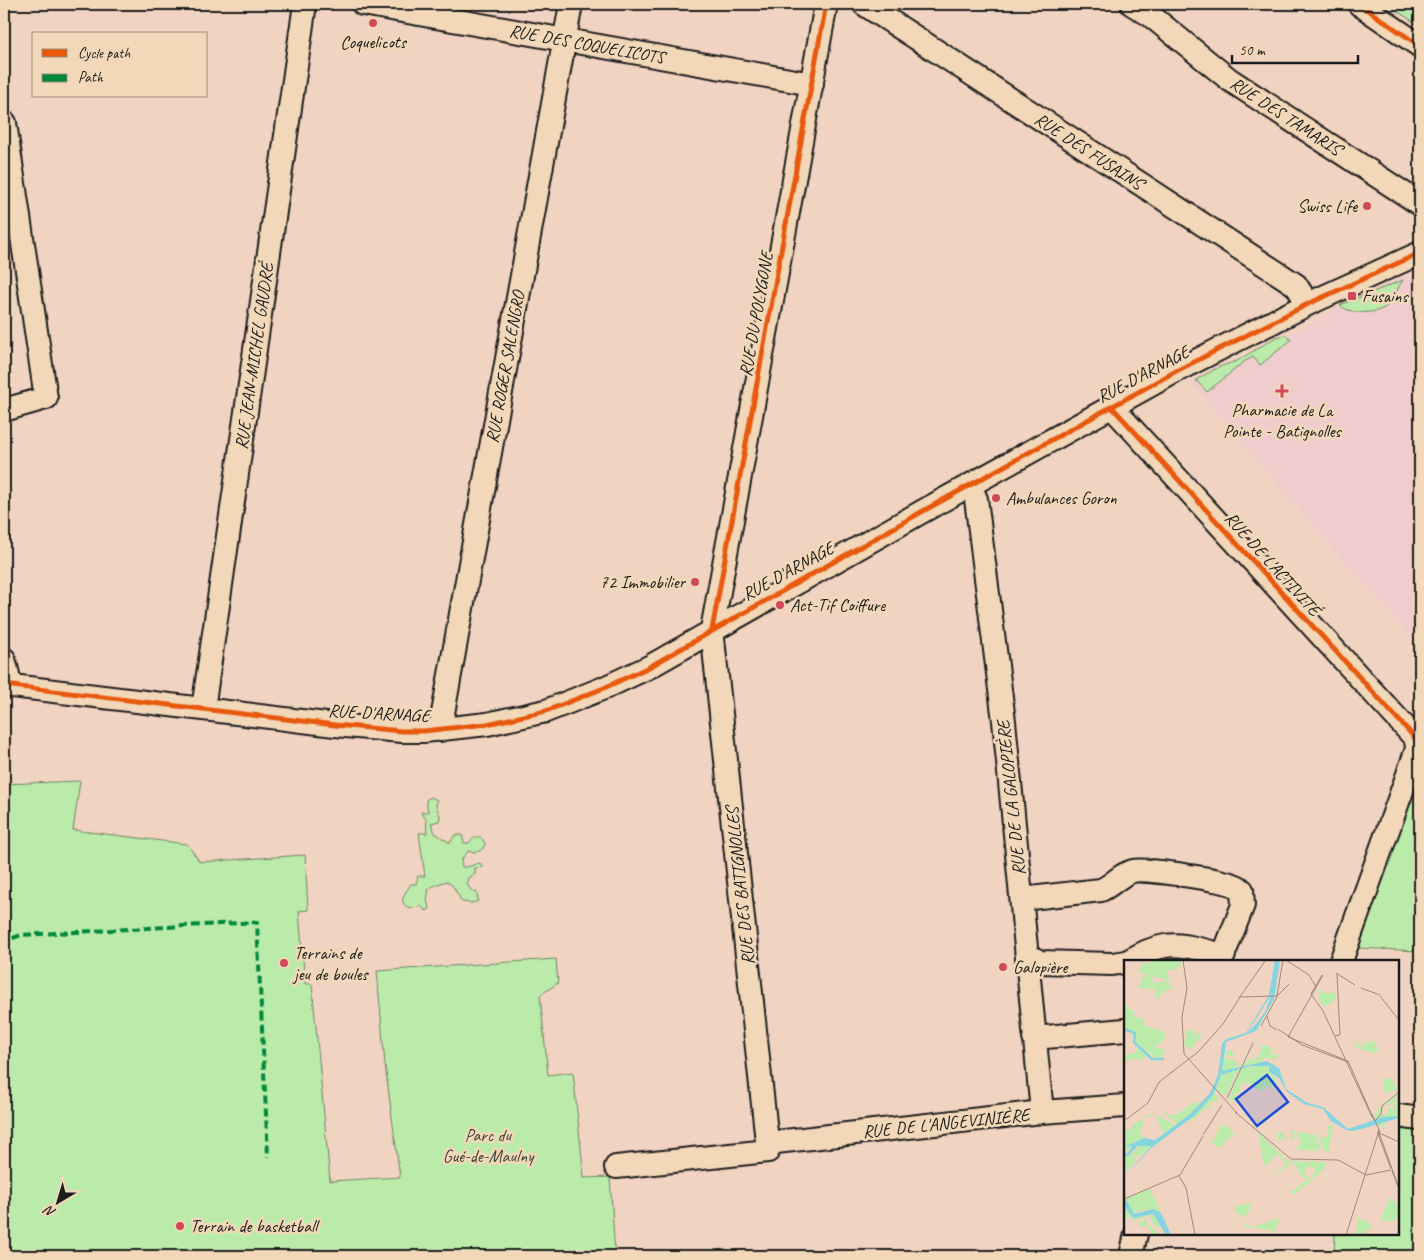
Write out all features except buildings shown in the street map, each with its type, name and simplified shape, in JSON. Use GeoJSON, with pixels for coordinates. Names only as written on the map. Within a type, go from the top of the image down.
{"type":"FeatureCollection","features":[{"type":"Feature","properties":{"kind":"street","name":"RUE JEAN-MICHEL GAUDRÉ"},"geometry":{"type":"LineString","coordinates":[[203,709],[305,4]]}},
{"type":"Feature","properties":{"kind":"street","name":"RUE DES COQUELICOTS"},"geometry":{"type":"LineString","coordinates":[[362,4],[812,84]]}},
{"type":"Feature","properties":{"kind":"street","name":"RUE ROGER SALENGRO"},"geometry":{"type":"LineString","coordinates":[[440,730],[571,4]]}},
{"type":"Feature","properties":{"kind":"street","name":"RUE DU POLYGONE"},"geometry":{"type":"LineString","coordinates":[[712,630],[826,4]]}},
{"type":"Feature","properties":{"kind":"street","name":"RUE DES FUSAINS"},"geometry":{"type":"LineString","coordinates":[[864,4],[1296,285],[1308,304]]}},
{"type":"Feature","properties":{"kind":"street","name":"RUE DES TAMARIS"},"geometry":{"type":"LineString","coordinates":[[1132,4],[1150,15],[1230,80],[1420,204]]}},
{"type":"Feature","properties":{"kind":"street"},"geometry":{"type":"LineString","coordinates":[[1359,4],[1420,46]]}},
{"type":"Feature","properties":{"kind":"street"},"geometry":{"type":"LineString","coordinates":[[4,410],[46,398],[5,123]]}},
{"type":"Feature","properties":{"kind":"street","name":"RUE D'ARNAGE"},"geometry":{"type":"LineString","coordinates":[[7,685],[335,725],[402,731],[440,730],[486,724],[546,711],[604,688],[649,667],[1178,370],[1308,304],[1420,253]]}},
{"type":"Feature","properties":{"kind":"street","name":"RUE DE L'ACTIVITÉ"},"geometry":{"type":"LineString","coordinates":[[1111,406],[1416,739],[1417,750],[1341,960]]}},
{"type":"Feature","properties":{"kind":"street","name":"RUE DE LA GALOPIÈRE"},"geometry":{"type":"LineString","coordinates":[[970,486],[976,499],[1004,721],[1042,1112]]}},
{"type":"Feature","properties":{"kind":"street","name":"RUE DES BATIGNOLLES"},"geometry":{"type":"LineString","coordinates":[[712,630],[768,1147]]}},
{"type":"Feature","properties":{"kind":"street"},"geometry":{"type":"LineString","coordinates":[[4,659],[7,685]]}},
{"type":"Feature","properties":{"kind":"street"},"geometry":{"type":"LineString","coordinates":[[1022,899],[1101,890],[1109,887],[1124,874],[1137,870],[1213,880],[1235,885],[1242,890],[1243,905],[1222,958],[1186,947],[1166,946],[1146,952],[1131,960]]}},
{"type":"Feature","properties":{"kind":"street"},"geometry":{"type":"LineString","coordinates":[[1027,954],[1040,962],[1112,964],[1124,962]]}},
{"type":"Feature","properties":{"kind":"street"},"geometry":{"type":"LineString","coordinates":[[1034,1038],[1124,1030]]}},
{"type":"Feature","properties":{"kind":"street","name":"RUE DE L'ANGEVINIÈRE"},"geometry":{"type":"LineString","coordinates":[[768,1147],[1042,1112],[1124,1106]]}},
{"type":"Feature","properties":{"kind":"street"},"geometry":{"type":"LineString","coordinates":[[1399,1116],[1420,1119]]}},
{"type":"Feature","properties":{"kind":"street"},"geometry":{"type":"LineString","coordinates":[[616,1167],[768,1147]]}},
{"type":"Feature","properties":{"kind":"street"},"geometry":{"type":"LineString","coordinates":[[1130,1256],[1136,1235]]}},
{"type":"Feature","properties":{"kind":"shaded area"},"geometry":{"type":"Polygon","coordinates":[[[1420,273],[1420,647],[1344,562],[1191,383],[1219,367],[1237,361],[1276,337],[1286,335],[1321,319],[1336,307],[1411,275],[1420,273]]]}},
{"type":"Feature","properties":{"kind":"green space"},"geometry":{"type":"Polygon","coordinates":[[[1387,4],[1420,4],[1420,26],[1387,4]]]}},
{"type":"Feature","properties":{"kind":"green space"},"geometry":{"type":"Polygon","coordinates":[[[1403,280],[1393,299],[1385,308],[1372,312],[1357,312],[1350,311],[1340,305],[1403,280]]]}},
{"type":"Feature","properties":{"kind":"green space"},"geometry":{"type":"Polygon","coordinates":[[[1286,335],[1291,340],[1260,365],[1253,357],[1245,361],[1207,392],[1196,380],[1219,367],[1237,361],[1276,337],[1286,335]]]}},
{"type":"Feature","properties":{"kind":"green space"},"geometry":{"type":"Polygon","coordinates":[[[1420,776],[1420,951],[1358,948],[1420,776]]]}},
{"type":"Feature","properties":{"kind":"green space","name":"Parc du Gué-de-Maulny"},"geometry":{"type":"Polygon","coordinates":[[[80,781],[73,830],[187,844],[200,862],[305,855],[308,910],[299,911],[305,984],[312,984],[330,1181],[400,1177],[385,1065],[377,971],[556,959],[558,983],[540,995],[548,1075],[573,1072],[584,1178],[610,1177],[615,1256],[4,1256],[4,784],[80,781]]]}},
{"type":"Feature","properties":{"kind":"green space"},"geometry":{"type":"Polygon","coordinates":[[[431,797],[437,800],[436,806],[440,816],[439,821],[431,823],[435,833],[450,843],[455,835],[462,835],[464,843],[469,843],[473,838],[480,837],[485,844],[478,851],[468,851],[461,860],[462,867],[480,863],[483,867],[475,868],[475,874],[469,878],[467,884],[471,890],[477,893],[478,901],[472,903],[462,902],[453,886],[446,881],[429,888],[427,901],[430,909],[426,911],[421,906],[412,908],[406,906],[403,902],[404,896],[411,884],[416,884],[418,876],[425,876],[419,833],[427,833],[426,818],[421,812],[428,812],[426,800],[431,797]]]}},
{"type":"Feature","properties":{"kind":"green space"},"geometry":{"type":"Polygon","coordinates":[[[1399,1129],[1420,1132],[1420,1256],[1334,1256],[1335,1235],[1399,1235],[1399,1129]]]}},
{"type":"Feature","properties":{"kind":"marked path"},"geometry":{"type":"LineString","coordinates":[[4,946],[10,939],[21,935],[257,922],[268,1157]]}},
{"type":"Feature","properties":{"kind":"cycle path"},"geometry":{"type":"LineString","coordinates":[[712,630],[826,4]]}},
{"type":"Feature","properties":{"kind":"cycle path"},"geometry":{"type":"LineString","coordinates":[[1359,4],[1420,46]]}},
{"type":"Feature","properties":{"kind":"cycle path"},"geometry":{"type":"LineString","coordinates":[[4,685],[335,725],[402,731],[424,731],[487,724],[546,711],[604,688],[649,667],[925,510],[1178,370],[1308,304],[1420,253]]}},
{"type":"Feature","properties":{"kind":"cycle path"},"geometry":{"type":"LineString","coordinates":[[1111,406],[1416,739]]}},
{"type":"Feature","properties":{"kind":"place","name":"Coquelicots"},"geometry":{"type":"Point","coordinates":[373,23]}},
{"type":"Feature","properties":{"kind":"place","name":"Swiss Life"},"geometry":{"type":"Point","coordinates":[1367,206]}},
{"type":"Feature","properties":{"kind":"place","name":"Fusains"},"geometry":{"type":"Point","coordinates":[1352,296]}},
{"type":"Feature","properties":{"kind":"place","name":"Pharmacie de La Pointe - Batignolles"},"geometry":{"type":"Point","coordinates":[1282,391]}},
{"type":"Feature","properties":{"kind":"place","name":"Ambulances Goron"},"geometry":{"type":"Point","coordinates":[996,498]}},
{"type":"Feature","properties":{"kind":"place","name":"72 Immobilier"},"geometry":{"type":"Point","coordinates":[695,582]}},
{"type":"Feature","properties":{"kind":"place","name":"Act-Tif Coiffure"},"geometry":{"type":"Point","coordinates":[780,605]}},
{"type":"Feature","properties":{"kind":"place","name":"Terrains de jeu de boules"},"geometry":{"type":"Point","coordinates":[284,963]}},
{"type":"Feature","properties":{"kind":"place","name":"Galopière"},"geometry":{"type":"Point","coordinates":[1003,967]}},
{"type":"Feature","properties":{"kind":"place","name":"Terrain de basketball"},"geometry":{"type":"Point","coordinates":[180,1226]}}]}
